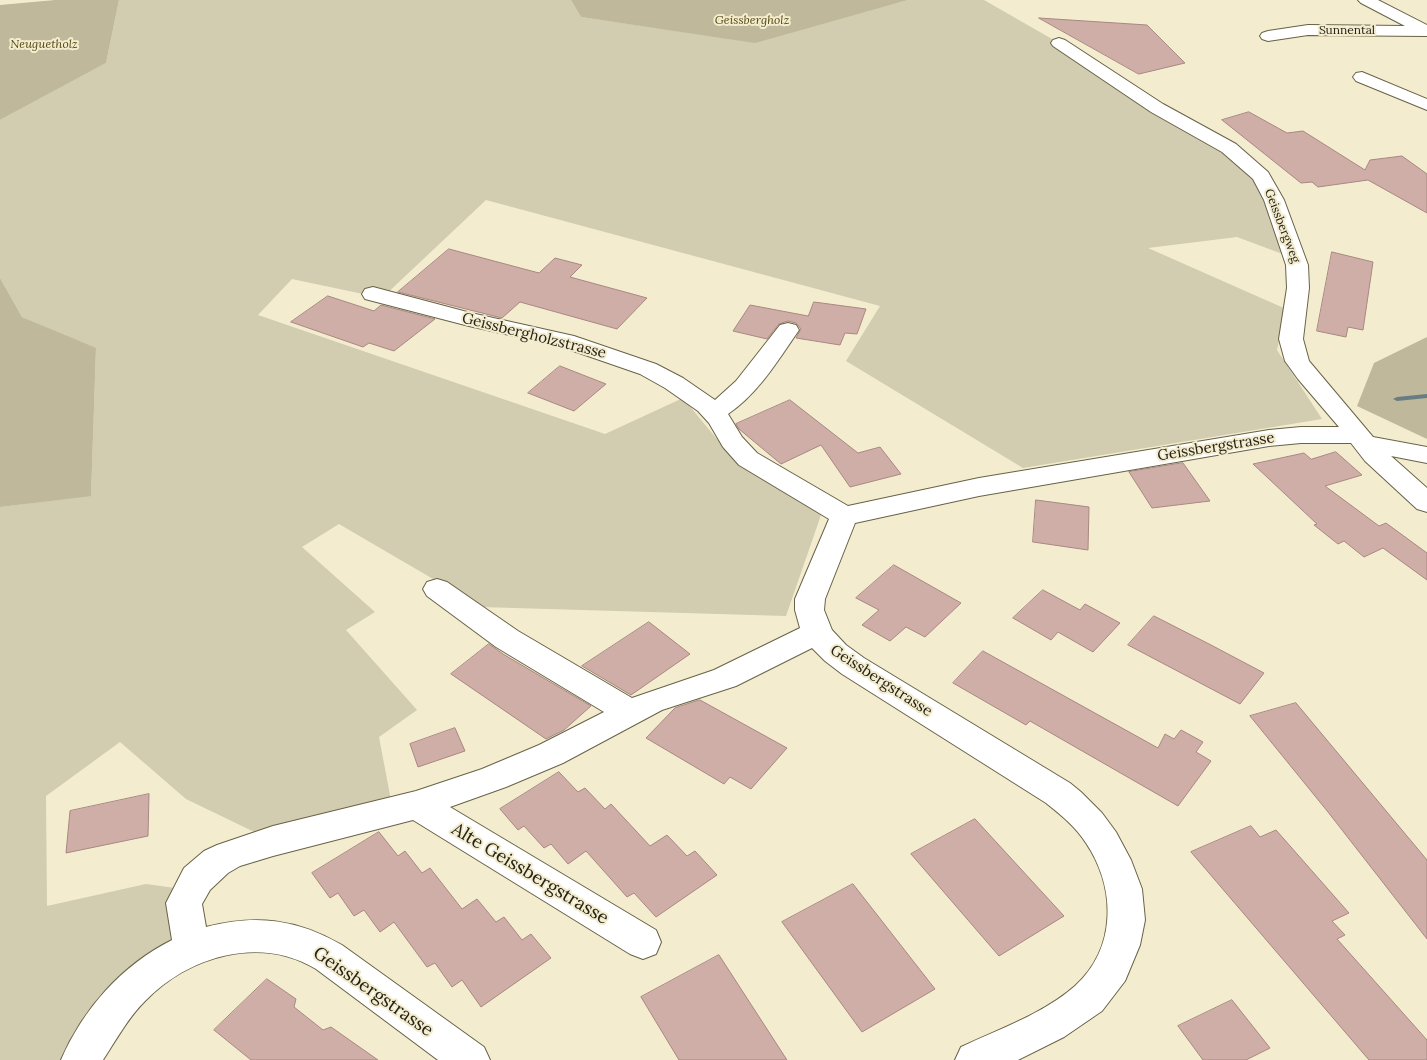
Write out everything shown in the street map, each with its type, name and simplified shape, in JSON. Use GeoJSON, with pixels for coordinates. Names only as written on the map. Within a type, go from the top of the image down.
{"type":"FeatureCollection","features":[{"type":"Feature","properties":{"kind":"street"},"geometry":{"type":"LineString","coordinates":[[1366,0],[1427,31]]}},
{"type":"Feature","properties":{"kind":"street","name":"Sunnental"},"geometry":{"type":"LineString","coordinates":[[1268,36],[1308,30],[1427,31]]}},
{"type":"Feature","properties":{"kind":"street","name":"Geissbergweg"},"geometry":{"type":"LineString","coordinates":[[1059,43],[1157,108],[1229,148],[1261,176],[1274,200],[1297,265],[1298,288],[1291,339],[1294,354],[1306,374],[1384,465],[1427,503]]}},
{"type":"Feature","properties":{"kind":"street"},"geometry":{"type":"LineString","coordinates":[[1362,77],[1427,105]]}},
{"type":"Feature","properties":{"kind":"street","name":"Geissbergholzstrasse"},"geometry":{"type":"LineString","coordinates":[[373,294],[469,319],[566,341],[648,369],[700,401],[713,412],[732,441],[748,459],[844,516]]}},
{"type":"Feature","properties":{"kind":"street"},"geometry":{"type":"LineString","coordinates":[[713,412],[726,404],[742,388],[788,330]]}},
{"type":"Feature","properties":{"kind":"street","name":"Geissbergstrasse"},"geometry":{"type":"LineString","coordinates":[[975,1060],[1048,1025],[1090,998],[1105,979],[1117,958],[1124,934],[1127,908],[1122,886],[1113,860],[1098,833],[1079,810],[1058,793],[853,666],[825,644],[810,616],[810,599],[844,516],[979,487],[1269,438],[1301,435],[1361,439],[1427,455]]}},
{"type":"Feature","properties":{"kind":"street"},"geometry":{"type":"LineString","coordinates":[[437,589],[507,640],[630,712]]}},
{"type":"Feature","properties":{"kind":"street"},"geometry":{"type":"LineString","coordinates":[[192,949],[184,903],[197,879],[216,862],[245,849],[273,840],[417,805],[530,763],[630,712],[668,696],[725,678],[818,633]]}},
{"type":"Feature","properties":{"kind":"street","name":"Alte Geissbergstrasse"},"geometry":{"type":"LineString","coordinates":[[417,805],[643,942]]}},
{"type":"Feature","properties":{"kind":"street","name":"Geissbergstrasse"},"geometry":{"type":"LineString","coordinates":[[81,1060],[117,1006],[133,988],[158,968],[192,949],[235,937],[262,936],[286,939],[311,947],[329,957],[470,1060]]}},
{"type":"Feature","properties":{"kind":"shaded area"},"geometry":{"type":"Polygon","coordinates":[[[119,0],[571,0],[581,17],[755,42],[908,0],[984,0],[1059,43],[1247,162],[1296,259],[1237,237],[1148,248],[1286,309],[1277,350],[1322,419],[1023,468],[846,361],[880,306],[486,200],[382,298],[292,279],[258,315],[605,434],[683,398],[735,461],[821,515],[786,616],[481,607],[339,524],[302,547],[375,612],[346,630],[417,710],[379,737],[393,811],[273,841],[186,799],[120,742],[46,796],[47,906],[146,884],[189,890],[192,949],[81,1060],[0,1060],[0,507],[91,495],[96,349],[22,317],[0,278],[0,120],[106,63],[119,0]]]}},
{"type":"Feature","properties":{"kind":"green space","name":"Neuguetholz"},"geometry":{"type":"Polygon","coordinates":[[[55,0],[119,0],[106,63],[0,120],[0,5],[55,0]]]}},
{"type":"Feature","properties":{"kind":"green space","name":"Geissbergholz"},"geometry":{"type":"Polygon","coordinates":[[[571,0],[908,0],[755,43],[581,17],[571,0]]]}},
{"type":"Feature","properties":{"kind":"green space"},"geometry":{"type":"Polygon","coordinates":[[[0,278],[22,317],[96,348],[91,496],[0,507],[0,278]]]}},
{"type":"Feature","properties":{"kind":"green space"},"geometry":{"type":"Polygon","coordinates":[[[1427,337],[1427,439],[1357,406],[1374,363],[1427,337]]]}},
{"type":"Feature","properties":{"kind":"building"},"geometry":{"type":"Polygon","coordinates":[[[1039,18],[1147,25],[1185,63],[1139,74],[1039,18]]]}},
{"type":"Feature","properties":{"kind":"building"},"geometry":{"type":"Polygon","coordinates":[[[1249,112],[1287,133],[1303,131],[1365,170],[1370,160],[1402,156],[1427,174],[1427,213],[1368,180],[1318,187],[1312,182],[1301,183],[1222,120],[1249,112]]]}},
{"type":"Feature","properties":{"kind":"building"},"geometry":{"type":"Polygon","coordinates":[[[449,249],[539,273],[555,258],[582,265],[570,277],[647,298],[617,329],[520,302],[502,318],[398,292],[449,249]]]}},
{"type":"Feature","properties":{"kind":"building"},"geometry":{"type":"Polygon","coordinates":[[[1332,252],[1373,262],[1363,330],[1348,327],[1346,337],[1317,331],[1332,252]]]}},
{"type":"Feature","properties":{"kind":"building"},"geometry":{"type":"Polygon","coordinates":[[[328,296],[374,311],[381,305],[435,319],[394,351],[369,343],[363,347],[291,322],[328,296]]]}},
{"type":"Feature","properties":{"kind":"building"},"geometry":{"type":"Polygon","coordinates":[[[814,302],[866,309],[857,334],[845,333],[840,345],[796,338],[801,329],[796,323],[788,321],[779,324],[767,339],[733,331],[750,305],[808,316],[814,302]]]}},
{"type":"Feature","properties":{"kind":"building"},"geometry":{"type":"Polygon","coordinates":[[[560,366],[606,384],[574,411],[528,393],[560,366]]]}},
{"type":"Feature","properties":{"kind":"building"},"geometry":{"type":"Polygon","coordinates":[[[790,400],[858,453],[880,447],[901,474],[850,487],[821,445],[781,464],[739,429],[736,424],[790,400]]]}},
{"type":"Feature","properties":{"kind":"building"},"geometry":{"type":"Polygon","coordinates":[[[1336,452],[1362,475],[1325,486],[1379,526],[1386,523],[1427,553],[1427,580],[1383,548],[1364,557],[1344,541],[1338,544],[1314,525],[1317,524],[1253,464],[1304,453],[1311,459],[1336,452]]]}},
{"type":"Feature","properties":{"kind":"building"},"geometry":{"type":"Polygon","coordinates":[[[1183,463],[1210,501],[1152,508],[1129,472],[1183,463]]]}},
{"type":"Feature","properties":{"kind":"building"},"geometry":{"type":"Polygon","coordinates":[[[1036,500],[1089,507],[1088,550],[1033,542],[1036,500]]]}},
{"type":"Feature","properties":{"kind":"building"},"geometry":{"type":"Polygon","coordinates":[[[894,565],[961,603],[925,637],[906,627],[890,641],[862,625],[879,610],[856,598],[894,565]]]}},
{"type":"Feature","properties":{"kind":"building"},"geometry":{"type":"Polygon","coordinates":[[[1043,590],[1080,610],[1085,604],[1120,623],[1093,652],[1058,632],[1051,640],[1013,618],[1043,590]]]}},
{"type":"Feature","properties":{"kind":"building"},"geometry":{"type":"Polygon","coordinates":[[[1154,616],[1264,673],[1240,704],[1128,645],[1154,616]]]}},
{"type":"Feature","properties":{"kind":"building"},"geometry":{"type":"Polygon","coordinates":[[[649,622],[690,654],[631,695],[582,666],[649,622]]]}},
{"type":"Feature","properties":{"kind":"building"},"geometry":{"type":"Polygon","coordinates":[[[489,644],[591,706],[564,730],[546,739],[451,674],[489,644]]]}},
{"type":"Feature","properties":{"kind":"building"},"geometry":{"type":"Polygon","coordinates":[[[983,651],[1158,748],[1165,734],[1174,739],[1181,730],[1203,742],[1196,752],[1211,761],[1178,806],[1030,721],[1026,725],[953,683],[983,651]]]}},
{"type":"Feature","properties":{"kind":"building"},"geometry":{"type":"Polygon","coordinates":[[[700,700],[787,748],[751,789],[730,777],[724,784],[646,738],[675,708],[700,700]]]}},
{"type":"Feature","properties":{"kind":"building"},"geometry":{"type":"Polygon","coordinates":[[[1296,703],[1427,860],[1427,939],[1250,716],[1296,703]]]}},
{"type":"Feature","properties":{"kind":"building"},"geometry":{"type":"Polygon","coordinates":[[[455,728],[465,751],[418,767],[410,744],[455,728]]]}},
{"type":"Feature","properties":{"kind":"building"},"geometry":{"type":"Polygon","coordinates":[[[559,772],[578,792],[585,788],[605,809],[611,804],[650,846],[667,835],[687,856],[695,851],[717,875],[656,917],[634,893],[627,897],[586,851],[568,864],[551,844],[544,848],[524,826],[518,830],[500,809],[559,772]]]}},
{"type":"Feature","properties":{"kind":"building"},"geometry":{"type":"Polygon","coordinates":[[[149,794],[148,836],[66,853],[70,811],[149,794]]]}},
{"type":"Feature","properties":{"kind":"building"},"geometry":{"type":"Polygon","coordinates":[[[975,819],[1064,916],[999,956],[911,854],[975,819]]]}},
{"type":"Feature","properties":{"kind":"building"},"geometry":{"type":"Polygon","coordinates":[[[1251,826],[1260,837],[1276,830],[1349,913],[1332,921],[1345,935],[1337,939],[1427,1040],[1427,1060],[1369,1060],[1191,852],[1251,826]]]}},
{"type":"Feature","properties":{"kind":"building"},"geometry":{"type":"Polygon","coordinates":[[[379,832],[398,856],[405,851],[422,873],[430,868],[462,909],[477,899],[496,922],[504,917],[522,940],[531,934],[551,958],[481,1007],[462,980],[452,987],[435,963],[427,967],[394,922],[380,932],[364,910],[354,916],[338,893],[330,898],[312,873],[379,832]]]}},
{"type":"Feature","properties":{"kind":"building"},"geometry":{"type":"Polygon","coordinates":[[[853,884],[935,989],[862,1032],[782,922],[853,884]]]}},
{"type":"Feature","properties":{"kind":"building"},"geometry":{"type":"Polygon","coordinates":[[[719,955],[787,1060],[679,1060],[641,997],[719,955]]]}},
{"type":"Feature","properties":{"kind":"building"},"geometry":{"type":"Polygon","coordinates":[[[267,979],[296,999],[294,1007],[323,1030],[331,1027],[378,1060],[251,1060],[214,1030],[267,979]]]}},
{"type":"Feature","properties":{"kind":"building"},"geometry":{"type":"Polygon","coordinates":[[[1232,1000],[1270,1048],[1246,1060],[1203,1060],[1178,1026],[1232,1000]]]}},
{"type":"Feature","properties":{"kind":"waterway"},"geometry":{"type":"LineString","coordinates":[[1397,399],[1427,396]]}}]}
